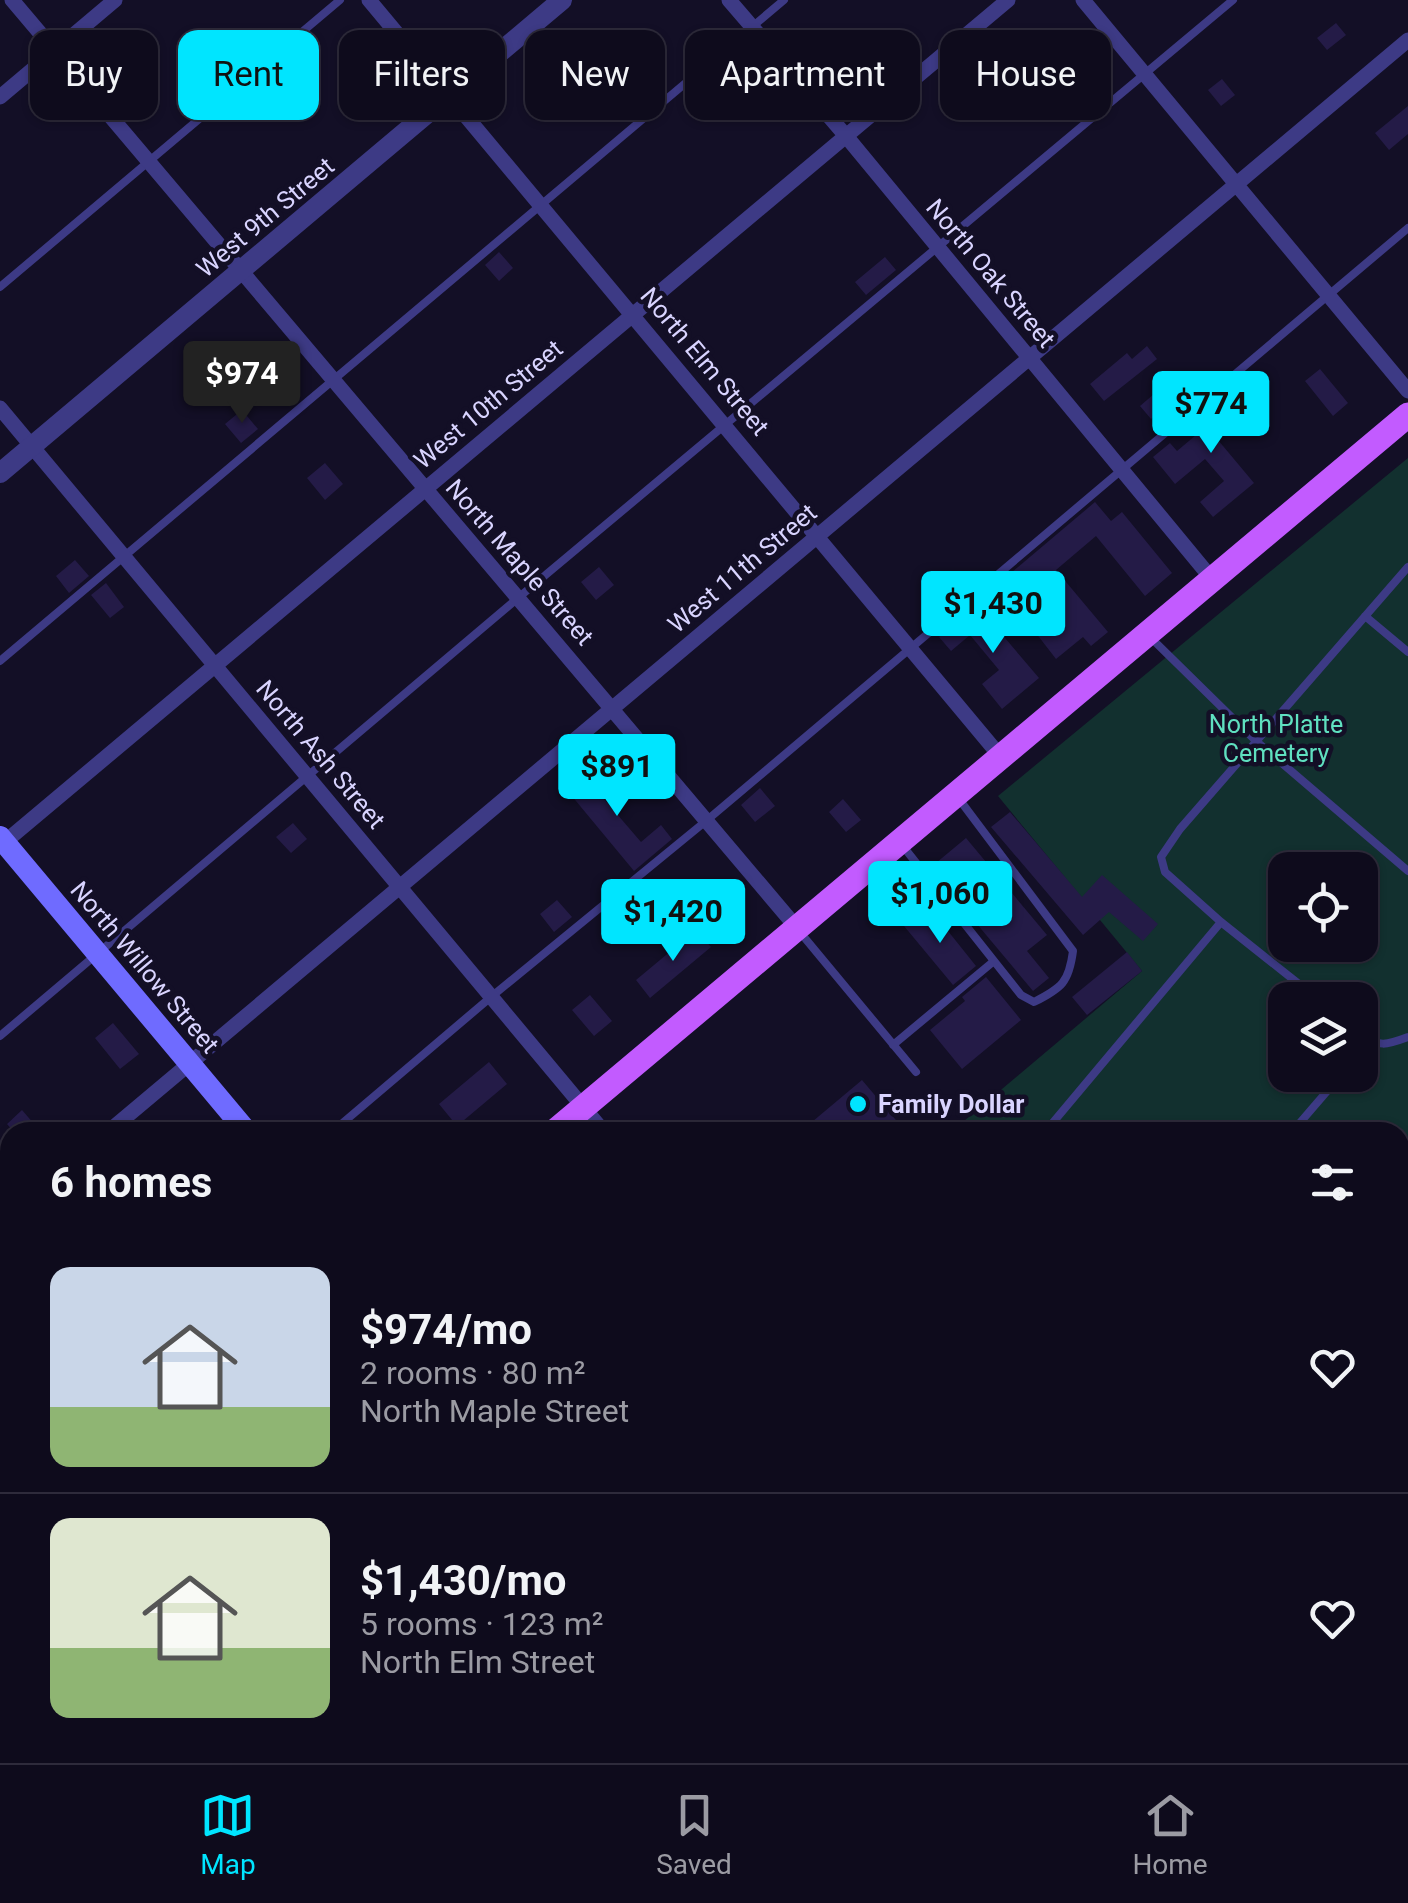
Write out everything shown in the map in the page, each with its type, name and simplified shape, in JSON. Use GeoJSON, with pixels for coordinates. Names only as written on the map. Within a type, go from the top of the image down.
{"type":"FeatureCollection","features":[{"type":"Feature","properties":{"kind":"main road"},"geometry":{"type":"LineString","coordinates":[[566,1122],[1408,415]]}},
{"type":"Feature","properties":{"kind":"main road","name":"North Willow Street"},"geometry":{"type":"LineString","coordinates":[[1,842],[238,1122]]}},
{"type":"Feature","properties":{"kind":"street","name":"North Maple Street"},"geometry":{"type":"LineString","coordinates":[[12,0],[38,30]]}},
{"type":"Feature","properties":{"kind":"street"},"geometry":{"type":"LineString","coordinates":[[79,30],[115,0]]}},
{"type":"Feature","properties":{"kind":"street","name":"North Elm Street"},"geometry":{"type":"LineString","coordinates":[[369,0],[394,30]]}},
{"type":"Feature","properties":{"kind":"street","name":"West 9th Street"},"geometry":{"type":"LineString","coordinates":[[505,48],[562,0]]}},
{"type":"Feature","properties":{"kind":"street","name":"North Oak Street"},"geometry":{"type":"LineString","coordinates":[[729,0],[1212,579]]}},
{"type":"Feature","properties":{"kind":"street","name":"West 10th Street"},"geometry":{"type":"LineString","coordinates":[[1,842],[1008,0]]}},
{"type":"Feature","properties":{"kind":"street"},"geometry":{"type":"LineString","coordinates":[[1083,0],[1408,391]]}},
{"type":"Feature","properties":{"kind":"street","name":"West 11th Street"},"geometry":{"type":"LineString","coordinates":[[120,1122],[1408,40]]}},
{"type":"Feature","properties":{"kind":"street"},"geometry":{"type":"LineString","coordinates":[[0,97],[30,71]]}},
{"type":"Feature","properties":{"kind":"street","name":"North Maple Street"},"geometry":{"type":"LineString","coordinates":[[114,120],[796,928]]}},
{"type":"Feature","properties":{"kind":"street","name":"West 9th Street"},"geometry":{"type":"LineString","coordinates":[[0,472],[419,120]]}},
{"type":"Feature","properties":{"kind":"street","name":"North Elm Street"},"geometry":{"type":"LineString","coordinates":[[470,120],[1000,756]]}},
{"type":"Feature","properties":{"kind":"street","name":"North Ash Street"},"geometry":{"type":"LineString","coordinates":[[0,408],[595,1122]]}},
{"type":"Feature","properties":{"kind":"lane"},"geometry":{"type":"LineString","coordinates":[[0,286],[340,0]]}},
{"type":"Feature","properties":{"kind":"lane"},"geometry":{"type":"LineString","coordinates":[[0,661],[784,0]]}},
{"type":"Feature","properties":{"kind":"lane"},"geometry":{"type":"LineString","coordinates":[[0,1036],[1233,0]]}},
{"type":"Feature","properties":{"kind":"lane"},"geometry":{"type":"LineString","coordinates":[[344,1122],[1408,228]]}},
{"type":"Feature","properties":{"kind":"lane"},"geometry":{"type":"LineString","coordinates":[[1296,982],[1165,872],[1161,857],[1180,830],[1408,567]]}},
{"type":"Feature","properties":{"kind":"lane"},"geometry":{"type":"LineString","coordinates":[[1365,616],[1408,652]]}},
{"type":"Feature","properties":{"kind":"lane"},"geometry":{"type":"LineString","coordinates":[[1147,634],[1256,742],[1408,871]]}},
{"type":"Feature","properties":{"kind":"lane"},"geometry":{"type":"LineString","coordinates":[[899,842],[1021,995],[1034,1002],[1056,991],[1070,974],[1073,951],[955,794]]}},
{"type":"Feature","properties":{"kind":"lane"},"geometry":{"type":"LineString","coordinates":[[1053,1122],[1221,922]]}},
{"type":"Feature","properties":{"kind":"lane"},"geometry":{"type":"LineString","coordinates":[[796,928],[916,1072]]}},
{"type":"Feature","properties":{"kind":"lane"},"geometry":{"type":"LineString","coordinates":[[894,1045],[994,961]]}},
{"type":"Feature","properties":{"kind":"lane"},"geometry":{"type":"LineString","coordinates":[[1378,1043],[1388,1045],[1408,1037]]}},
{"type":"Feature","properties":{"kind":"lane"},"geometry":{"type":"LineString","coordinates":[[1301,1122],[1326,1092]]}},
{"type":"Feature","properties":{"kind":"green space","name":"North Platte Cemetery"},"geometry":{"type":"Polygon","coordinates":[[[1408,458],[1408,1122],[963,1122],[1142,971],[998,796],[1408,458]]]}},
{"type":"Feature","properties":{"kind":"building"},"geometry":{"type":"Polygon","coordinates":[[[1336,23],[1346,35],[1327,50],[1317,38],[1336,23]]]}},
{"type":"Feature","properties":{"kind":"building"},"geometry":{"type":"Polygon","coordinates":[[[1222,79],[1235,95],[1221,106],[1208,90],[1222,79]]]}},
{"type":"Feature","properties":{"kind":"building"},"geometry":{"type":"Polygon","coordinates":[[[1408,106],[1408,134],[1389,150],[1375,133],[1408,106]]]}},
{"type":"Feature","properties":{"kind":"building"},"geometry":{"type":"Polygon","coordinates":[[[499,252],[513,268],[499,281],[485,265],[499,252]]]}},
{"type":"Feature","properties":{"kind":"building"},"geometry":{"type":"Polygon","coordinates":[[[885,257],[896,270],[866,295],[855,282],[885,257]]]}},
{"type":"Feature","properties":{"kind":"building"},"geometry":{"type":"Polygon","coordinates":[[[1147,346],[1157,359],[1104,401],[1090,384],[1127,353],[1132,359],[1147,346]]]}},
{"type":"Feature","properties":{"kind":"building"},"geometry":{"type":"Polygon","coordinates":[[[1320,369],[1348,403],[1333,416],[1305,381],[1320,369]]]}},
{"type":"Feature","properties":{"kind":"building"},"geometry":{"type":"Polygon","coordinates":[[[1229,390],[1249,413],[1218,440],[1254,483],[1213,517],[1200,502],[1224,481],[1205,459],[1175,484],[1153,457],[1170,443],[1177,451],[1221,414],[1213,404],[1229,390]]]}},
{"type":"Feature","properties":{"kind":"building"},"geometry":{"type":"Polygon","coordinates":[[[1154,394],[1165,407],[1151,419],[1140,406],[1154,394]]]}},
{"type":"Feature","properties":{"kind":"building"},"geometry":{"type":"Polygon","coordinates":[[[242,410],[258,429],[241,443],[225,424],[242,410]]]}},
{"type":"Feature","properties":{"kind":"building"},"geometry":{"type":"Polygon","coordinates":[[[325,463],[343,484],[325,500],[307,478],[325,463]]]}},
{"type":"Feature","properties":{"kind":"building"},"geometry":{"type":"Polygon","coordinates":[[[1095,502],[1111,521],[1122,512],[1172,573],[1145,596],[1096,536],[1056,570],[1108,632],[1091,646],[1083,637],[1056,659],[998,584],[1095,502]]]}},
{"type":"Feature","properties":{"kind":"building"},"geometry":{"type":"Polygon","coordinates":[[[75,560],[89,576],[69,593],[56,576],[75,560]]]}},
{"type":"Feature","properties":{"kind":"building"},"geometry":{"type":"Polygon","coordinates":[[[599,567],[614,585],[596,600],[581,582],[599,567]]]}},
{"type":"Feature","properties":{"kind":"building"},"geometry":{"type":"Polygon","coordinates":[[[106,583],[124,607],[110,618],[91,595],[106,583]]]}},
{"type":"Feature","properties":{"kind":"building"},"geometry":{"type":"Polygon","coordinates":[[[977,605],[1039,678],[1002,709],[982,684],[999,670],[970,635],[951,651],[939,637],[977,605]]]}},
{"type":"Feature","properties":{"kind":"building"},"geometry":{"type":"Polygon","coordinates":[[[609,763],[625,782],[604,799],[641,842],[661,825],[672,839],[634,871],[571,795],[609,763]]]}},
{"type":"Feature","properties":{"kind":"building"},"geometry":{"type":"Polygon","coordinates":[[[760,788],[775,806],[755,822],[741,805],[760,788]]]}},
{"type":"Feature","properties":{"kind":"building"},"geometry":{"type":"Polygon","coordinates":[[[843,799],[861,820],[846,832],[829,812],[843,799]]]}},
{"type":"Feature","properties":{"kind":"building"},"geometry":{"type":"Polygon","coordinates":[[[1010,812],[1082,897],[1102,875],[1158,924],[1143,941],[1109,912],[1083,935],[991,827],[1010,812]]]}},
{"type":"Feature","properties":{"kind":"building"},"geometry":{"type":"Polygon","coordinates":[[[293,823],[307,839],[291,853],[276,837],[293,823]]]}},
{"type":"Feature","properties":{"kind":"building"},"geometry":{"type":"Polygon","coordinates":[[[966,838],[1047,935],[1027,951],[1049,978],[1033,991],[930,868],[966,838]]]}},
{"type":"Feature","properties":{"kind":"building"},"geometry":{"type":"Polygon","coordinates":[[[644,886],[663,909],[622,944],[602,921],[644,886]]]}},
{"type":"Feature","properties":{"kind":"building"},"geometry":{"type":"Polygon","coordinates":[[[557,900],[572,917],[554,932],[540,914],[557,900]]]}},
{"type":"Feature","properties":{"kind":"building"},"geometry":{"type":"Polygon","coordinates":[[[928,906],[976,966],[953,985],[904,926],[928,906]]]}},
{"type":"Feature","properties":{"kind":"building"},"geometry":{"type":"Polygon","coordinates":[[[696,930],[711,947],[650,998],[636,980],[696,930]]]}},
{"type":"Feature","properties":{"kind":"building"},"geometry":{"type":"Polygon","coordinates":[[[1127,952],[1142,971],[1087,1015],[1072,997],[1127,952]]]}},
{"type":"Feature","properties":{"kind":"building"},"geometry":{"type":"Polygon","coordinates":[[[986,977],[1021,1020],[962,1069],[930,1030],[986,977]]]}},
{"type":"Feature","properties":{"kind":"building"},"geometry":{"type":"Polygon","coordinates":[[[590,995],[612,1021],[594,1036],[572,1010],[590,995]]]}},
{"type":"Feature","properties":{"kind":"building"},"geometry":{"type":"Polygon","coordinates":[[[113,1023],[139,1054],[120,1069],[95,1038],[113,1023]]]}},
{"type":"Feature","properties":{"kind":"building"},"geometry":{"type":"Polygon","coordinates":[[[489,1062],[507,1084],[462,1122],[454,1122],[439,1104],[489,1062]]]}},
{"type":"Feature","properties":{"kind":"building","name":"Family Dollar"},"geometry":{"type":"Polygon","coordinates":[[[862,1080],[898,1122],[812,1122],[862,1080]]]}},
{"type":"Feature","properties":{"kind":"building"},"geometry":{"type":"Polygon","coordinates":[[[22,1110],[32,1122],[9,1122],[22,1110]]]}},
{"type":"Feature","properties":{"kind":"place","name":"Family Dollar"},"geometry":{"type":"Point","coordinates":[858,1104]}}]}
